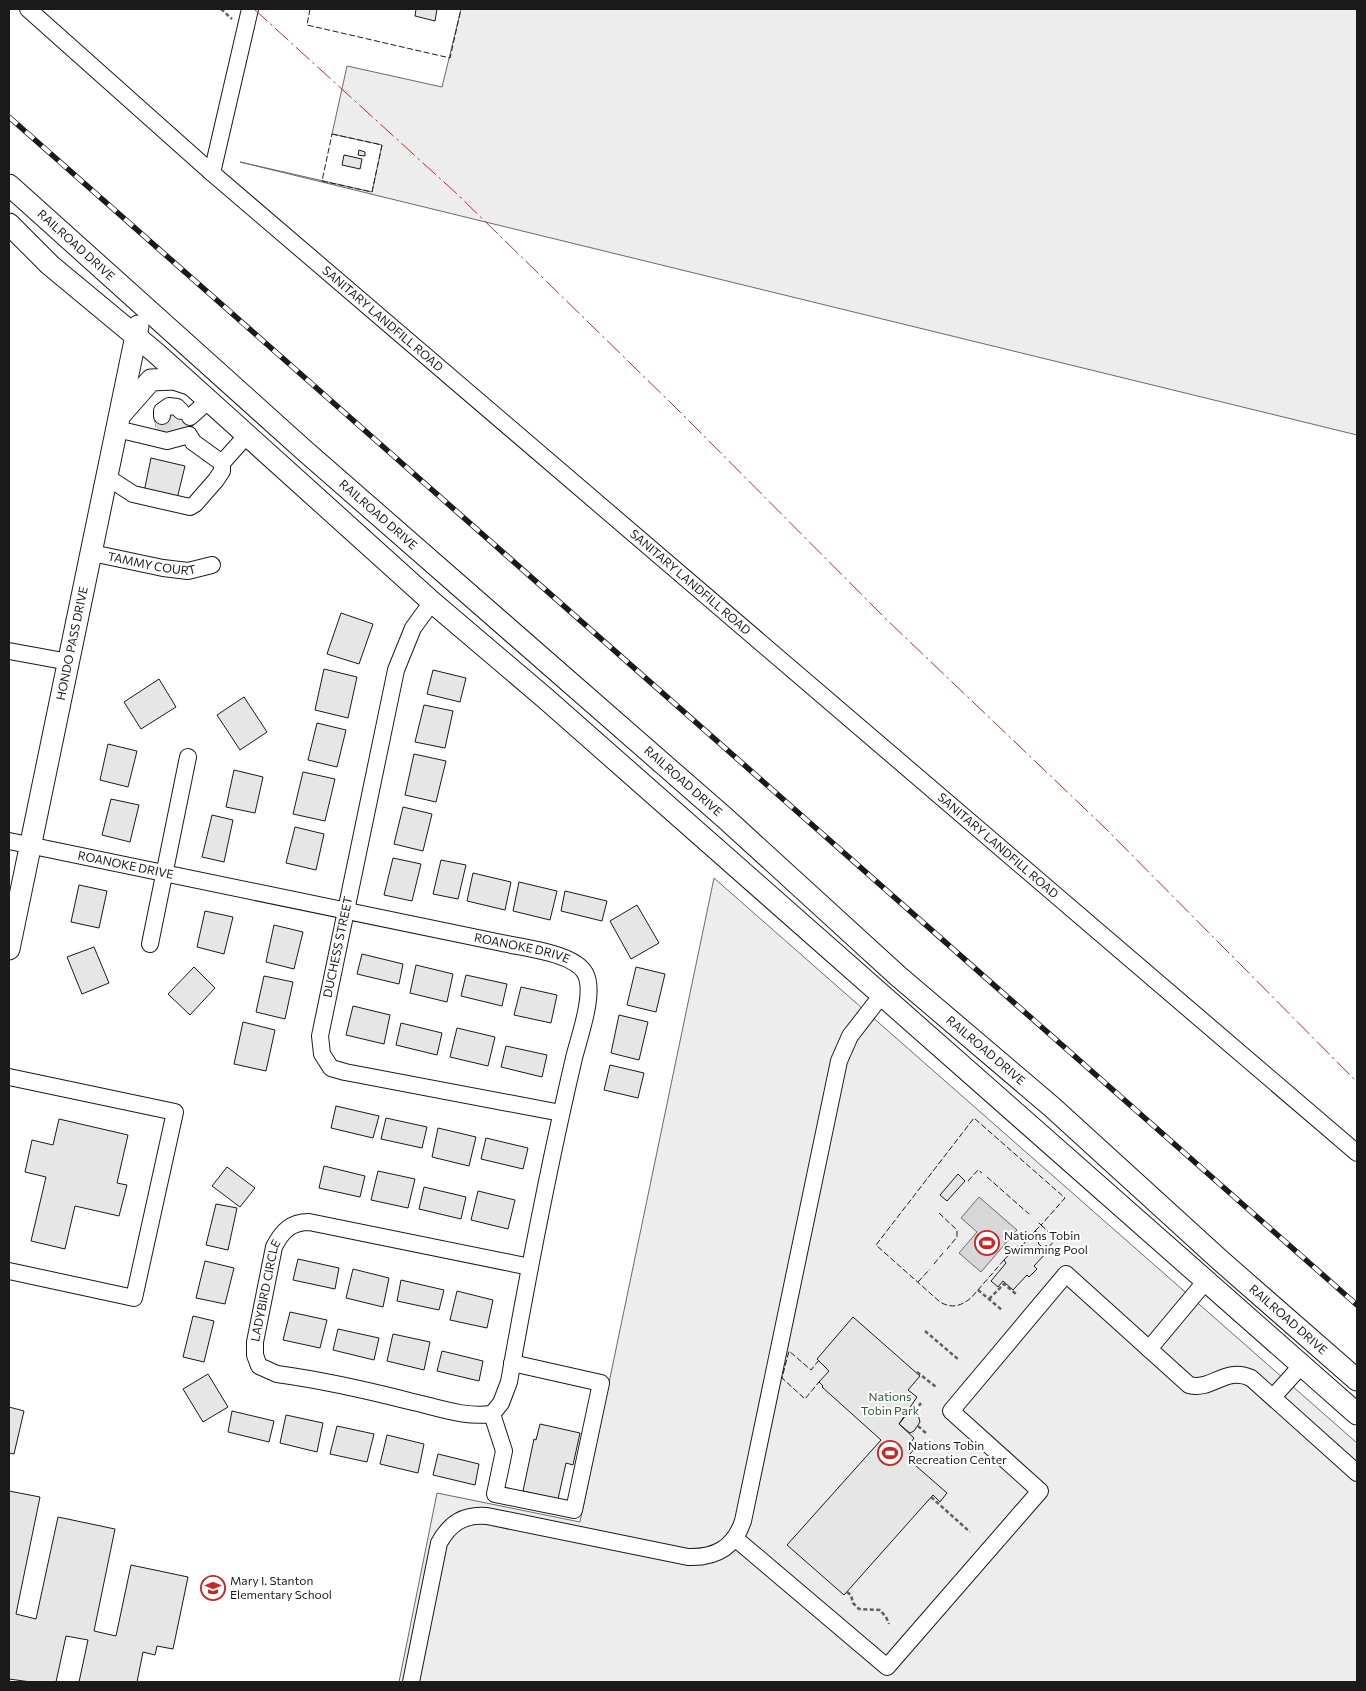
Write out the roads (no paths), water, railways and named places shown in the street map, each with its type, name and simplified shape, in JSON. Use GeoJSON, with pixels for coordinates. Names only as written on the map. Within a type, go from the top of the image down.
{"type":"FeatureCollection","features":[{"type":"Feature","properties":{"kind":"main road","name":"RAILROAD DRIVE"},"geometry":{"type":"LineString","coordinates":[[9,184],[143,306],[474,600],[725,818],[898,976],[1052,1107],[1221,1261],[1357,1380]]}},
{"type":"Feature","properties":{"kind":"main road"},"geometry":{"type":"LineString","coordinates":[[12,233],[136,336],[432,602],[545,698],[1205,1282],[1357,1414]]}},
{"type":"Feature","properties":{"kind":"main road","name":"HONDO PASS DRIVE"},"geometry":{"type":"LineString","coordinates":[[9,949],[143,306]]}},
{"type":"Feature","properties":{"kind":"main road"},"geometry":{"type":"LineString","coordinates":[[118,423],[152,380],[174,378],[189,384]]}},
{"type":"Feature","properties":{"kind":"main road"},"geometry":{"type":"LineString","coordinates":[[881,996],[898,976]]}},
{"type":"Feature","properties":{"kind":"main road"},"geometry":{"type":"LineString","coordinates":[[1205,1282],[1221,1261]]}},
{"type":"Feature","properties":{"kind":"street","name":"SANITARY LANDFILL ROAD"},"geometry":{"type":"LineString","coordinates":[[28,9],[212,173],[1357,1153]]}},
{"type":"Feature","properties":{"kind":"street"},"geometry":{"type":"LineString","coordinates":[[212,173],[250,9]]}},
{"type":"Feature","properties":{"kind":"street"},"geometry":{"type":"LineString","coordinates":[[118,423],[176,424],[208,401]]}},
{"type":"Feature","properties":{"kind":"street"},"geometry":{"type":"LineString","coordinates":[[176,424],[193,442],[222,463]]}},
{"type":"Feature","properties":{"kind":"street"},"geometry":{"type":"LineString","coordinates":[[108,477],[132,494],[190,507],[195,504],[216,480],[222,471],[222,463],[246,436]]}},
{"type":"Feature","properties":{"kind":"street","name":"TAMMY COURT"},"geometry":{"type":"LineString","coordinates":[[92,552],[163,568],[188,571],[212,565]]}},
{"type":"Feature","properties":{"kind":"street","name":"DUCHESS STREET"},"geometry":{"type":"LineString","coordinates":[[432,602],[413,628],[396,670],[320,1036],[322,1054],[331,1068],[561,1114]]}},
{"type":"Feature","properties":{"kind":"street"},"geometry":{"type":"LineString","coordinates":[[9,651],[69,662]]}},
{"type":"Feature","properties":{"kind":"street"},"geometry":{"type":"LineString","coordinates":[[150,944],[188,757]]}},
{"type":"Feature","properties":{"kind":"street","name":"ROANOKE DRIVE"},"geometry":{"type":"LineString","coordinates":[[9,841],[563,958],[581,966],[587,976],[588,997],[561,1114],[512,1364],[501,1403],[492,1414]]}},
{"type":"Feature","properties":{"kind":"street"},"geometry":{"type":"LineString","coordinates":[[411,1682],[439,1543],[448,1529],[460,1519],[473,1516],[487,1516],[688,1558],[718,1553],[729,1547],[736,1538],[745,1512],[839,1061],[850,1036],[881,996]]}},
{"type":"Feature","properties":{"kind":"street"},"geometry":{"type":"LineString","coordinates":[[9,1077],[175,1112],[134,1298],[9,1271]]}},
{"type":"Feature","properties":{"kind":"street","name":"LADYBIRD CIRCLE"},"geometry":{"type":"LineString","coordinates":[[492,1414],[479,1416],[453,1412],[408,1400],[277,1374],[259,1366],[255,1355],[255,1342],[274,1247],[280,1236],[290,1226],[310,1222],[530,1268]]}},
{"type":"Feature","properties":{"kind":"street"},"geometry":{"type":"LineString","coordinates":[[736,1538],[887,1667],[1040,1491],[951,1411],[1066,1274],[1189,1385],[1201,1386],[1226,1375],[1241,1374],[1256,1381],[1357,1473]]}},
{"type":"Feature","properties":{"kind":"street"},"geometry":{"type":"LineString","coordinates":[[1149,1349],[1205,1282]]}},
{"type":"Feature","properties":{"kind":"street"},"geometry":{"type":"LineString","coordinates":[[492,1414],[504,1451],[495,1494],[574,1510],[601,1382],[512,1364]]}},
{"type":"Feature","properties":{"kind":"street"},"geometry":{"type":"LineString","coordinates":[[1273,1397],[1301,1366]]}},
{"type":"Feature","properties":{"kind":"tunnel"},"geometry":{"type":"LineString","coordinates":[[162,416],[165,433]]}},
{"type":"Feature","properties":{"kind":"railway"},"geometry":{"type":"LineString","coordinates":[[9,117],[1357,1305]]}},
{"type":"Feature","properties":{"kind":"place","name":"Nations Tobin Swimming Pool"},"geometry":{"type":"Point","coordinates":[987,1243]}},
{"type":"Feature","properties":{"kind":"place","name":"Nations Tobin Recreation Center"},"geometry":{"type":"Point","coordinates":[890,1453]}},
{"type":"Feature","properties":{"kind":"place","name":"Mary I. Stanton Elementary School"},"geometry":{"type":"Point","coordinates":[213,1588]}},
{"type":"Feature","properties":{"kind":"park label","name":"Nations Tobin Park"},"geometry":{"type":"Point","coordinates":[890,1404]}}]}
